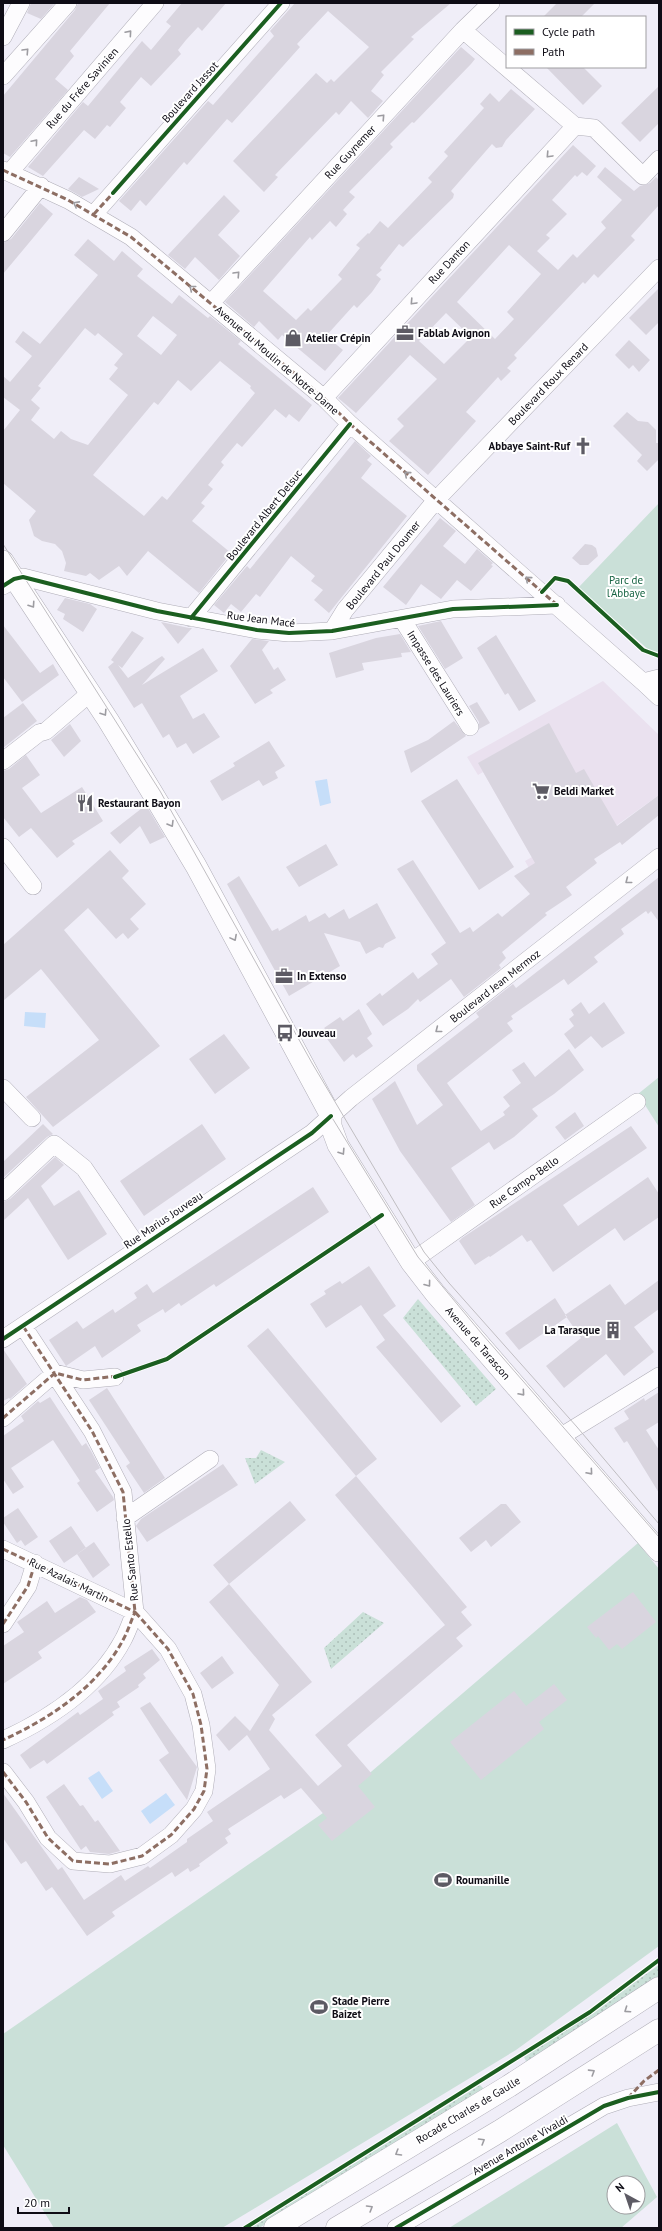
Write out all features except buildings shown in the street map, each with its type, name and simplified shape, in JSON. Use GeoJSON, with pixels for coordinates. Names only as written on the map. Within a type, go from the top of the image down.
{"type":"FeatureCollection","features":[{"type":"Feature","properties":{"kind":"main road","name":"Rocade Charles de Gaulle"},"geometry":{"type":"LineString","coordinates":[[275,2228],[509,2086],[659,1988]]}},
{"type":"Feature","properties":{"kind":"main road"},"geometry":{"type":"LineString","coordinates":[[337,2228],[500,2131],[659,2030]]}},
{"type":"Feature","properties":{"kind":"street"},"geometry":{"type":"LineString","coordinates":[[3,37],[21,3]]}},
{"type":"Feature","properties":{"kind":"street"},"geometry":{"type":"LineString","coordinates":[[3,76],[68,3]]}},
{"type":"Feature","properties":{"kind":"street","name":"Rue du Frére Savinien"},"geometry":{"type":"LineString","coordinates":[[6,171],[155,3]]}},
{"type":"Feature","properties":{"kind":"street","name":"Boulevard Jassot"},"geometry":{"type":"LineString","coordinates":[[94,214],[281,3]]}},
{"type":"Feature","properties":{"kind":"street","name":"Rue Guynemer"},"geometry":{"type":"LineString","coordinates":[[211,303],[463,30],[491,3]]}},
{"type":"Feature","properties":{"kind":"street"},"geometry":{"type":"LineString","coordinates":[[463,30],[506,67]]}},
{"type":"Feature","properties":{"kind":"street"},"geometry":{"type":"LineString","coordinates":[[507,68],[575,126],[594,128],[643,176],[659,159]]}},
{"type":"Feature","properties":{"kind":"street","name":"Rue Danton"},"geometry":{"type":"LineString","coordinates":[[324,398],[575,126]]}},
{"type":"Feature","properties":{"kind":"street","name":"Avenue du Moulin de Notre-Dame"},"geometry":{"type":"LineString","coordinates":[[6,171],[41,186],[94,214],[131,238],[324,398],[350,424],[557,605],[651,680],[659,697]]}},
{"type":"Feature","properties":{"kind":"street"},"geometry":{"type":"LineString","coordinates":[[3,233],[41,186]]}},
{"type":"Feature","properties":{"kind":"street","name":"Boulevard Roux Renard"},"geometry":{"type":"LineString","coordinates":[[436,500],[659,268]]}},
{"type":"Feature","properties":{"kind":"street","name":"Boulevard Albert Delsuc"},"geometry":{"type":"LineString","coordinates":[[191,618],[350,424]]}},
{"type":"Feature","properties":{"kind":"street","name":"Boulevard Paul Doumer"},"geometry":{"type":"LineString","coordinates":[[332,631],[346,610],[436,500]]}},
{"type":"Feature","properties":{"kind":"street","name":"Avenue de Tarascon"},"geometry":{"type":"LineString","coordinates":[[3,561],[9,582],[90,693],[196,866],[331,1116],[330,1126],[338,1145],[411,1262],[435,1293],[659,1550]]}},
{"type":"Feature","properties":{"kind":"street","name":"Rue Jean Macé"},"geometry":{"type":"LineString","coordinates":[[9,582],[23,577],[191,618],[289,633],[332,631],[453,610],[557,605]]}},
{"type":"Feature","properties":{"kind":"street","name":"Impasse des Lauriers"},"geometry":{"type":"LineString","coordinates":[[402,619],[470,727]]}},
{"type":"Feature","properties":{"kind":"street"},"geometry":{"type":"LineString","coordinates":[[3,761],[39,733],[46,732],[90,693]]}},
{"type":"Feature","properties":{"kind":"street"},"geometry":{"type":"LineString","coordinates":[[3,847],[33,886]]}},
{"type":"Feature","properties":{"kind":"street","name":"Boulevard Jean Mermoz"},"geometry":{"type":"LineString","coordinates":[[331,1116],[659,857]]}},
{"type":"Feature","properties":{"kind":"street"},"geometry":{"type":"LineString","coordinates":[[3,1088],[32,1118]]}},
{"type":"Feature","properties":{"kind":"street","name":"Rue Campo-Bello"},"geometry":{"type":"LineString","coordinates":[[411,1262],[638,1102]]}},
{"type":"Feature","properties":{"kind":"street","name":"Rue Marius Jouveau"},"geometry":{"type":"LineString","coordinates":[[3,1339],[138,1247],[312,1133],[331,1116]]}},
{"type":"Feature","properties":{"kind":"street"},"geometry":{"type":"LineString","coordinates":[[3,1192],[54,1144],[84,1168],[138,1247]]}},
{"type":"Feature","properties":{"kind":"street","name":"Rue Santo Estello"},"geometry":{"type":"LineString","coordinates":[[3,1772],[26,1802],[48,1838],[73,1862],[110,1864],[142,1856],[171,1835],[194,1809],[204,1791],[207,1769],[201,1725],[193,1694],[168,1649],[135,1612],[123,1492],[92,1431],[23,1326]]}},
{"type":"Feature","properties":{"kind":"street"},"geometry":{"type":"LineString","coordinates":[[3,1418],[55,1373],[83,1380],[115,1377]]}},
{"type":"Feature","properties":{"kind":"street"},"geometry":{"type":"LineString","coordinates":[[560,1437],[659,1376]]}},
{"type":"Feature","properties":{"kind":"street"},"geometry":{"type":"LineString","coordinates":[[125,1518],[210,1459]]}},
{"type":"Feature","properties":{"kind":"street","name":"Rue Azalais Martin"},"geometry":{"type":"LineString","coordinates":[[3,1549],[135,1612]]}},
{"type":"Feature","properties":{"kind":"street"},"geometry":{"type":"LineString","coordinates":[[3,1624],[28,1586],[35,1563]]}},
{"type":"Feature","properties":{"kind":"street"},"geometry":{"type":"LineString","coordinates":[[3,1740],[32,1727],[74,1698],[104,1667],[123,1641],[135,1612]]}},
{"type":"Feature","properties":{"kind":"street","name":"Avenue Antoine Vivaldi"},"geometry":{"type":"LineString","coordinates":[[396,2228],[604,2106],[628,2098],[659,2092]]}},
{"type":"Feature","properties":{"kind":"shaded area"},"geometry":{"type":"Polygon","coordinates":[[[603,681],[659,735],[659,795],[603,835],[530,870],[525,861],[532,857],[483,772],[478,775],[467,757],[603,681]]]}},
{"type":"Feature","properties":{"kind":"green space","name":"Parc de l'Abbaye"},"geometry":{"type":"Polygon","coordinates":[[[659,503],[659,652],[650,651],[578,588],[659,503]]]}},
{"type":"Feature","properties":{"kind":"green space"},"geometry":{"type":"Polygon","coordinates":[[[659,1077],[659,1127],[638,1094],[659,1077]]]}},
{"type":"Feature","properties":{"kind":"green space"},"geometry":{"type":"Polygon","coordinates":[[[418,1299],[496,1389],[476,1406],[403,1318],[418,1299]]]}},
{"type":"Feature","properties":{"kind":"green space"},"geometry":{"type":"Polygon","coordinates":[[[261,1450],[285,1462],[255,1484],[245,1458],[256,1458],[261,1450]]]}},
{"type":"Feature","properties":{"kind":"green space","name":"Roumanille"},"geometry":{"type":"Polygon","coordinates":[[[638,1543],[659,1569],[659,1946],[516,2050],[222,2228],[54,2228],[3,2145],[3,2034],[323,1813],[638,1543]]]}},
{"type":"Feature","properties":{"kind":"green space"},"geometry":{"type":"Polygon","coordinates":[[[363,1612],[384,1623],[331,1669],[324,1648],[363,1612]]]}},
{"type":"Feature","properties":{"kind":"green space"},"geometry":{"type":"Polygon","coordinates":[[[659,1965],[659,1976],[527,2063],[524,2057],[571,2027],[659,1965]]]}},
{"type":"Feature","properties":{"kind":"green space"},"geometry":{"type":"Polygon","coordinates":[[[480,2085],[484,2089],[259,2228],[250,2228],[480,2085]]]}},
{"type":"Feature","properties":{"kind":"green space"},"geometry":{"type":"Polygon","coordinates":[[[617,2123],[645,2175],[606,2175],[606,2215],[636,2215],[621,2228],[449,2228],[617,2123]]]}},
{"type":"Feature","properties":{"kind":"green space"},"geometry":{"type":"Polygon","coordinates":[[[646,2177],[657,2197],[646,2206],[646,2177]]]}},
{"type":"Feature","properties":{"kind":"water"},"geometry":{"type":"Polygon","coordinates":[[[327,779],[331,803],[320,806],[315,781],[327,779]]]}},
{"type":"Feature","properties":{"kind":"water"},"geometry":{"type":"Polygon","coordinates":[[[25,1012],[46,1013],[45,1028],[24,1026],[25,1012]]]}},
{"type":"Feature","properties":{"kind":"water"},"geometry":{"type":"Polygon","coordinates":[[[99,1771],[113,1791],[102,1799],[88,1778],[99,1771]]]}},
{"type":"Feature","properties":{"kind":"water"},"geometry":{"type":"Polygon","coordinates":[[[166,1793],[175,1805],[150,1824],[141,1811],[166,1793]]]}},
{"type":"Feature","properties":{"kind":"tram line"},"geometry":{"type":"LineString","coordinates":[[3,544],[160,791],[312,1063],[424,1252],[449,1283],[577,1427],[659,1524]]}},
{"type":"Feature","properties":{"kind":"tram line"},"geometry":{"type":"LineString","coordinates":[[331,1116],[418,1257],[482,1334],[659,1537]]}},
{"type":"Feature","properties":{"kind":"marked path"},"geometry":{"type":"LineString","coordinates":[[3,170],[68,200],[131,237],[324,398],[350,424],[557,605]]}},
{"type":"Feature","properties":{"kind":"marked path"},"geometry":{"type":"LineString","coordinates":[[94,214],[113,193]]}},
{"type":"Feature","properties":{"kind":"marked path"},"geometry":{"type":"LineString","coordinates":[[3,1772],[26,1802],[48,1838],[73,1861],[110,1864],[142,1856],[171,1835],[194,1809],[204,1791],[207,1769],[201,1725],[193,1694],[168,1649],[135,1612],[123,1492],[92,1431],[23,1326]]}},
{"type":"Feature","properties":{"kind":"marked path"},"geometry":{"type":"LineString","coordinates":[[3,1418],[55,1373],[83,1380],[117,1376]]}},
{"type":"Feature","properties":{"kind":"marked path"},"geometry":{"type":"LineString","coordinates":[[3,1549],[135,1612],[125,1637],[113,1657],[86,1687],[55,1712],[3,1740]]}},
{"type":"Feature","properties":{"kind":"marked path"},"geometry":{"type":"LineString","coordinates":[[3,1624],[28,1586],[35,1563]]}},
{"type":"Feature","properties":{"kind":"marked path"},"geometry":{"type":"LineString","coordinates":[[628,2098],[644,2081],[659,2070]]}},
{"type":"Feature","properties":{"kind":"cycle path"},"geometry":{"type":"LineString","coordinates":[[113,193],[281,3]]}},
{"type":"Feature","properties":{"kind":"cycle path"},"geometry":{"type":"LineString","coordinates":[[191,618],[350,424]]}},
{"type":"Feature","properties":{"kind":"cycle path"},"geometry":{"type":"LineString","coordinates":[[3,586],[14,579],[23,577],[157,611],[257,630],[289,633],[332,631],[453,609],[557,605]]}},
{"type":"Feature","properties":{"kind":"cycle path"},"geometry":{"type":"LineString","coordinates":[[542,592],[555,578],[568,581],[643,650],[659,656]]}},
{"type":"Feature","properties":{"kind":"cycle path"},"geometry":{"type":"LineString","coordinates":[[3,1339],[312,1133],[331,1116]]}},
{"type":"Feature","properties":{"kind":"cycle path"},"geometry":{"type":"LineString","coordinates":[[115,1377],[167,1359],[382,1215]]}},
{"type":"Feature","properties":{"kind":"cycle path"},"geometry":{"type":"LineString","coordinates":[[245,2228],[590,2012],[659,1960]]}},
{"type":"Feature","properties":{"kind":"cycle path"},"geometry":{"type":"LineString","coordinates":[[396,2228],[604,2106],[628,2098],[659,2092]]}},
{"type":"Feature","properties":{"kind":"place","name":"Fablab Avignon"},"geometry":{"type":"Point","coordinates":[405,333]}},
{"type":"Feature","properties":{"kind":"place","name":"Atelier Crépin"},"geometry":{"type":"Point","coordinates":[293,338]}},
{"type":"Feature","properties":{"kind":"place","name":"Abbaye Saint-Ruf"},"geometry":{"type":"Point","coordinates":[583,446]}},
{"type":"Feature","properties":{"kind":"place","name":"Beldi Market"},"geometry":{"type":"Point","coordinates":[541,791]}},
{"type":"Feature","properties":{"kind":"place","name":"Restaurant Bayon"},"geometry":{"type":"Point","coordinates":[85,803]}},
{"type":"Feature","properties":{"kind":"place","name":"In Extenso"},"geometry":{"type":"Point","coordinates":[284,976]}},
{"type":"Feature","properties":{"kind":"place","name":"Jouveau"},"geometry":{"type":"Point","coordinates":[285,1033]}},
{"type":"Feature","properties":{"kind":"place","name":"La Tarasque"},"geometry":{"type":"Point","coordinates":[613,1330]}},
{"type":"Feature","properties":{"kind":"place","name":"Roumanille"},"geometry":{"type":"Point","coordinates":[443,1880]}},
{"type":"Feature","properties":{"kind":"place","name":"Stade Pierre Baizet"},"geometry":{"type":"Point","coordinates":[319,2007]}}]}
